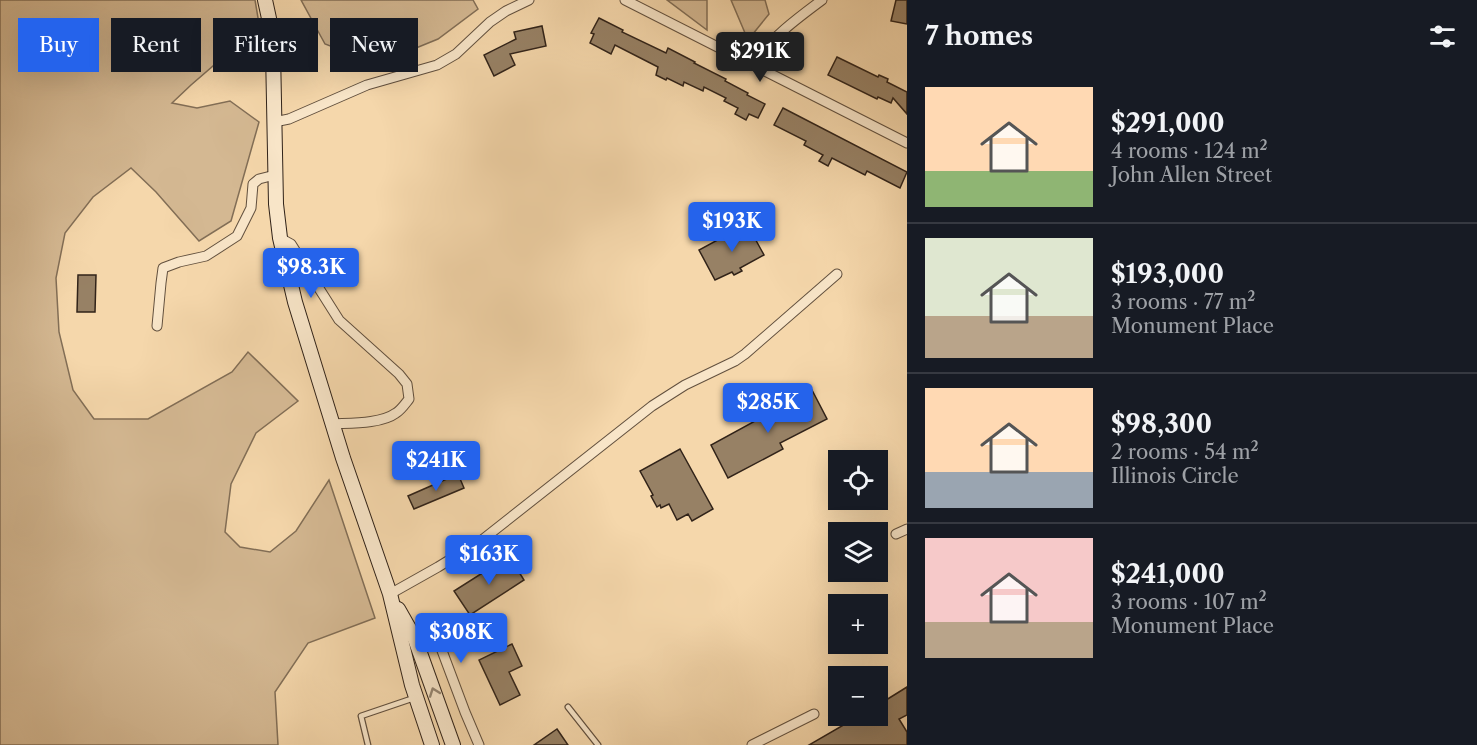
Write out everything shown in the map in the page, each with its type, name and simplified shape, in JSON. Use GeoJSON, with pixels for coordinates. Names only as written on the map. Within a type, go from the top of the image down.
{"type":"FeatureCollection","features":[{"type":"Feature","properties":{"kind":"street"},"geometry":{"type":"LineString","coordinates":[[265,0],[273,51],[276,204],[280,238],[295,302],[363,519],[390,594],[416,697],[432,745]]}},
{"type":"Feature","properties":{"kind":"street"},"geometry":{"type":"LineString","coordinates":[[274,122],[289,119],[367,85],[437,64],[456,54],[490,22],[529,0]]}},
{"type":"Feature","properties":{"kind":"street"},"geometry":{"type":"LineString","coordinates":[[625,0],[907,143]]}},
{"type":"Feature","properties":{"kind":"street"},"geometry":{"type":"LineString","coordinates":[[753,64],[761,51],[807,10],[822,0]]}},
{"type":"Feature","properties":{"kind":"street"},"geometry":{"type":"LineString","coordinates":[[157,326],[163,268],[206,256],[237,236],[251,208],[253,184],[259,179],[275,175]]}},
{"type":"Feature","properties":{"kind":"street"},"geometry":{"type":"LineString","coordinates":[[280,238],[291,244],[339,320],[407,384],[409,399],[394,415],[376,420],[333,424]]}},
{"type":"Feature","properties":{"kind":"street"},"geometry":{"type":"LineString","coordinates":[[390,594],[482,540],[652,406],[678,389],[745,354],[837,274]]}},
{"type":"Feature","properties":{"kind":"street"},"geometry":{"type":"LineString","coordinates":[[896,534],[907,529]]}},
{"type":"Feature","properties":{"kind":"street"},"geometry":{"type":"LineString","coordinates":[[390,594],[414,639],[453,745]]}},
{"type":"Feature","properties":{"kind":"street"},"geometry":{"type":"LineString","coordinates":[[414,639],[435,632],[479,745]]}},
{"type":"Feature","properties":{"kind":"street"},"geometry":{"type":"LineString","coordinates":[[752,745],[814,714]]}},
{"type":"Feature","properties":{"kind":"lane"},"geometry":{"type":"LineString","coordinates":[[368,745],[361,716],[416,697]]}},
{"type":"Feature","properties":{"kind":"lane"},"geometry":{"type":"LineString","coordinates":[[568,707],[598,745]]}},
{"type":"Feature","properties":{"kind":"shaded area"},"geometry":{"type":"Polygon","coordinates":[[[0,0],[255,0],[258,18],[213,18],[213,66],[172,103],[197,108],[230,101],[259,122],[231,221],[199,241],[156,192],[131,168],[93,197],[65,233],[56,278],[59,332],[73,390],[94,419],[148,419],[232,372],[248,352],[298,401],[256,433],[231,484],[225,532],[240,547],[270,552],[296,531],[329,480],[375,618],[308,643],[275,692],[278,745],[0,745],[0,0]]]}},
{"type":"Feature","properties":{"kind":"shaded area"},"geometry":{"type":"Polygon","coordinates":[[[301,0],[473,0],[478,9],[438,39],[418,47],[418,18],[330,18],[330,46],[325,44],[318,31],[318,18],[311,18],[301,0]]]}},
{"type":"Feature","properties":{"kind":"shaded area"},"geometry":{"type":"Polygon","coordinates":[[[667,0],[707,0],[707,30],[667,0]]]}},
{"type":"Feature","properties":{"kind":"shaded area"},"geometry":{"type":"Polygon","coordinates":[[[731,0],[765,0],[769,14],[748,40],[731,0]]]}},
{"type":"Feature","properties":{"kind":"building"},"geometry":{"type":"Polygon","coordinates":[[[896,0],[907,0],[907,24],[891,21],[896,0]]]}},
{"type":"Feature","properties":{"kind":"building"},"geometry":{"type":"Polygon","coordinates":[[[599,18],[666,53],[668,48],[726,79],[725,81],[765,104],[758,118],[749,114],[746,120],[735,114],[738,108],[724,101],[726,98],[704,87],[703,91],[684,82],[683,86],[656,75],[658,67],[615,45],[611,54],[590,43],[594,34],[591,33],[599,18]]]}},
{"type":"Feature","properties":{"kind":"building"},"geometry":{"type":"Polygon","coordinates":[[[542,26],[546,46],[510,54],[515,65],[494,76],[484,55],[516,39],[514,32],[542,26]]]}},
{"type":"Feature","properties":{"kind":"building"},"geometry":{"type":"Polygon","coordinates":[[[837,57],[878,77],[879,75],[888,79],[887,82],[907,92],[907,114],[893,98],[891,103],[878,97],[877,99],[828,75],[837,57]]]}},
{"type":"Feature","properties":{"kind":"building"},"geometry":{"type":"Polygon","coordinates":[[[783,108],[907,172],[900,188],[867,171],[865,175],[832,158],[828,166],[819,161],[823,155],[804,145],[806,141],[774,125],[783,108]]]}},
{"type":"Feature","properties":{"kind":"building"},"geometry":{"type":"Polygon","coordinates":[[[747,224],[764,255],[740,268],[742,271],[734,275],[732,272],[715,280],[699,250],[747,224]]]}},
{"type":"Feature","properties":{"kind":"building"},"geometry":{"type":"Polygon","coordinates":[[[78,275],[96,275],[95,312],[77,312],[78,275]]]}},
{"type":"Feature","properties":{"kind":"building"},"geometry":{"type":"Polygon","coordinates":[[[812,390],[827,419],[780,443],[783,449],[728,478],[711,445],[812,390]]]}},
{"type":"Feature","properties":{"kind":"building"},"geometry":{"type":"Polygon","coordinates":[[[680,449],[713,509],[692,521],[688,514],[677,520],[669,504],[661,508],[660,505],[657,507],[640,471],[680,449]]]}},
{"type":"Feature","properties":{"kind":"building"},"geometry":{"type":"Polygon","coordinates":[[[458,474],[464,488],[414,509],[408,496],[458,474]]]}},
{"type":"Feature","properties":{"kind":"building"},"geometry":{"type":"Polygon","coordinates":[[[509,556],[524,580],[470,615],[454,591],[509,556]]]}},
{"type":"Feature","properties":{"kind":"building"},"geometry":{"type":"Polygon","coordinates":[[[512,644],[522,666],[509,672],[520,695],[500,705],[479,660],[512,644]]]}},
{"type":"Feature","properties":{"kind":"building"},"geometry":{"type":"Polygon","coordinates":[[[907,687],[907,715],[899,719],[907,732],[907,745],[809,745],[842,726],[888,726],[888,699],[907,687]]]}},
{"type":"Feature","properties":{"kind":"building"},"geometry":{"type":"Polygon","coordinates":[[[557,729],[568,745],[534,745],[557,729]]]}}]}
